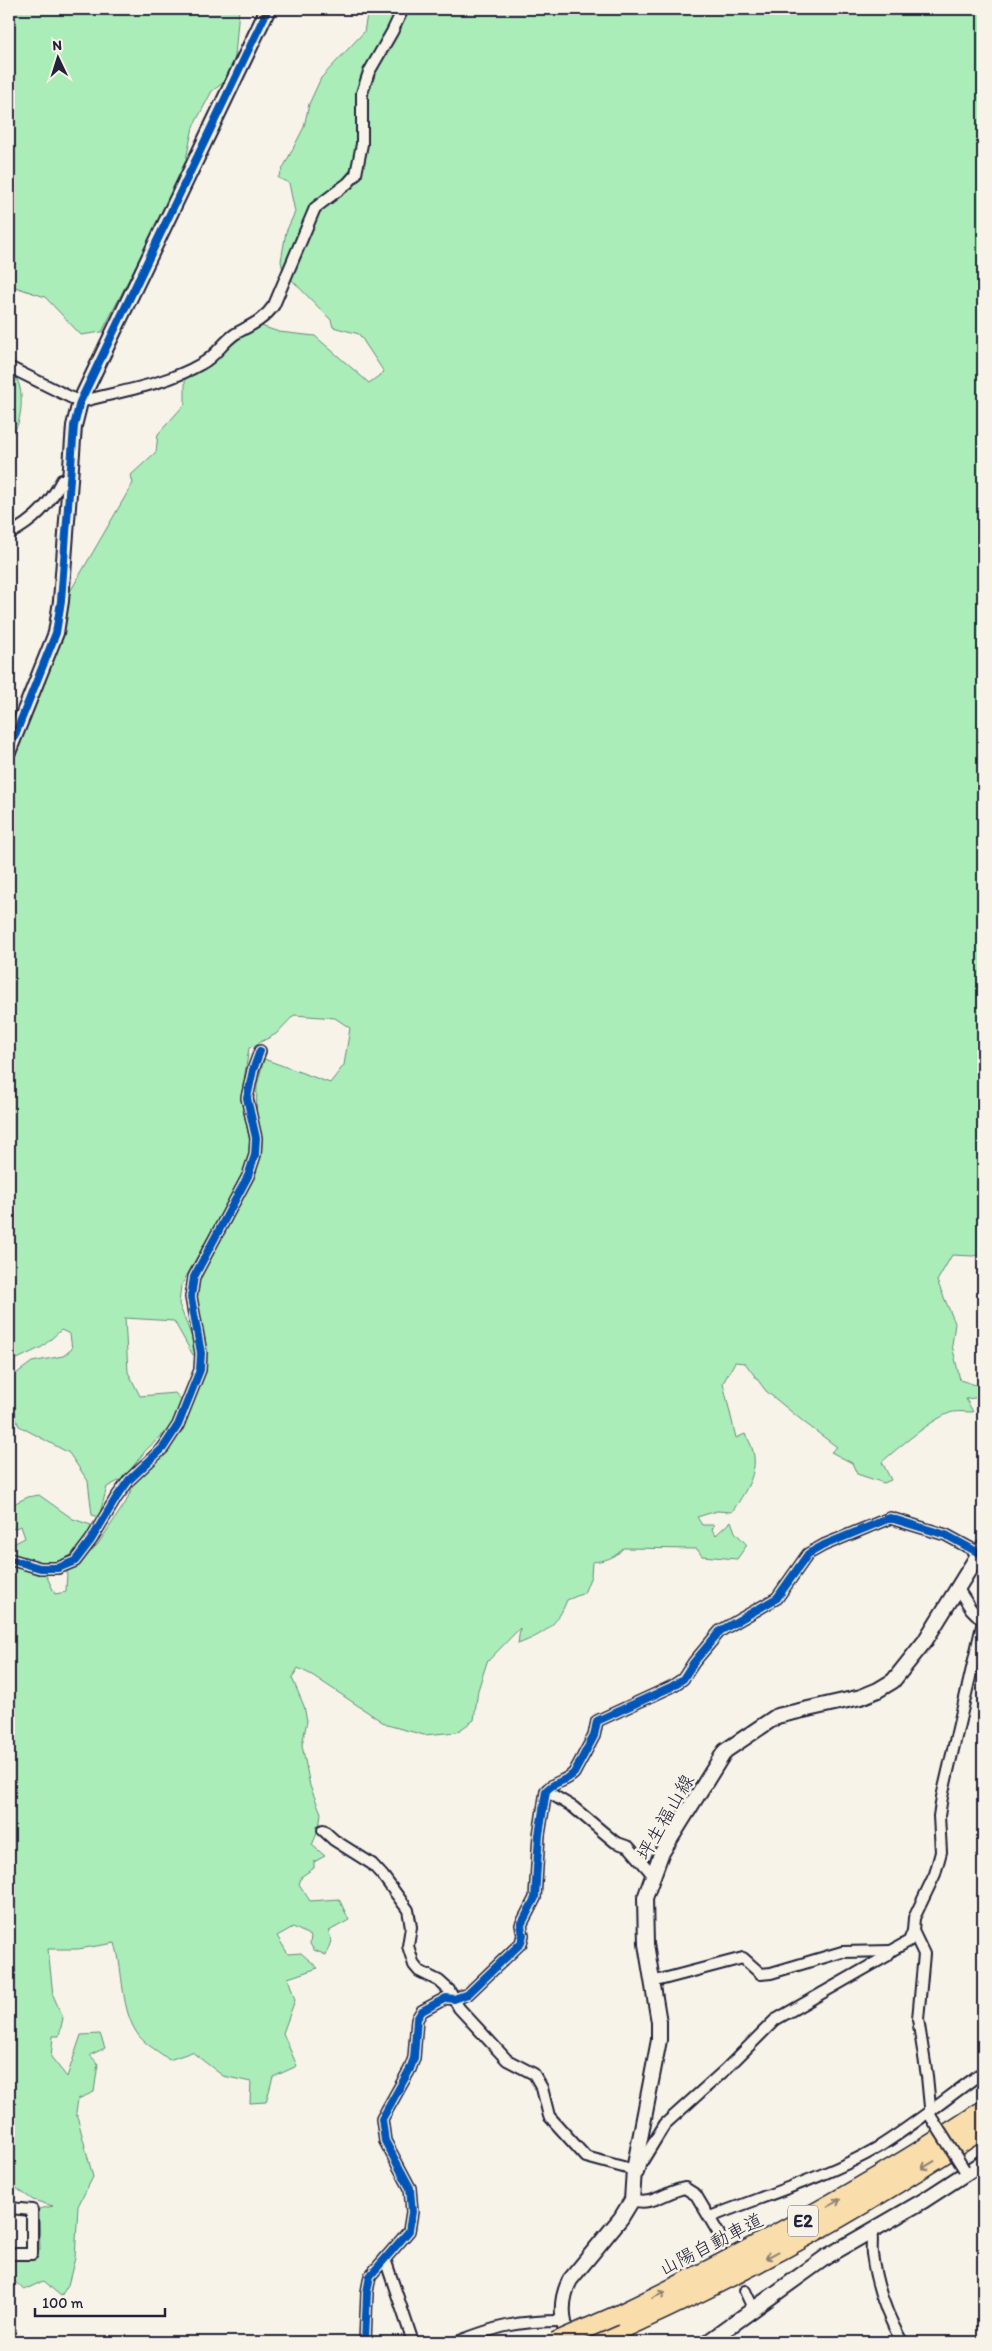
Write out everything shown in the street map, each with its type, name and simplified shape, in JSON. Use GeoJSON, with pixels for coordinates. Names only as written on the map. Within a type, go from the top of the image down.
{"type":"FeatureCollection","features":[{"type":"Feature","properties":{"kind":"highway","name":"山陽自動車道"},"geometry":{"type":"LineString","coordinates":[[593,2342],[617,2324],[735,2257],[807,2219],[935,2142],[983,2110]]}},
{"type":"Feature","properties":{"kind":"highway","name":"山陽自動車道"},"geometry":{"type":"LineString","coordinates":[[555,2342],[617,2324],[742,2271],[884,2192],[983,2129]]}},
{"type":"Feature","properties":{"kind":"street"},"geometry":{"type":"LineString","coordinates":[[9,750],[56,633],[62,601],[74,426],[80,402],[268,9]]}},
{"type":"Feature","properties":{"kind":"street"},"geometry":{"type":"LineString","coordinates":[[9,366],[80,402],[167,379],[199,366],[211,358],[234,335],[267,317],[274,305],[315,208],[348,184],[356,174],[362,144],[362,93],[369,72],[403,9]]}},
{"type":"Feature","properties":{"kind":"street"},"geometry":{"type":"LineString","coordinates":[[9,534],[32,521],[46,506],[62,480],[69,480]]}},
{"type":"Feature","properties":{"kind":"street"},"geometry":{"type":"LineString","coordinates":[[9,1559],[40,1568],[58,1568],[75,1561],[91,1540],[129,1480],[163,1448],[178,1425],[200,1370],[201,1353],[191,1297],[194,1277],[248,1176],[255,1155],[256,1138],[247,1098],[253,1070],[260,1051]]}},
{"type":"Feature","properties":{"kind":"street"},"geometry":{"type":"LineString","coordinates":[[365,2342],[367,2292],[370,2276],[409,2231],[412,2212],[410,2188],[385,2142],[382,2119],[410,2070],[414,2058],[417,2019],[422,2011],[446,1998],[454,2000],[468,1994],[521,1943],[523,1935],[521,1925],[535,1898],[538,1835],[546,1791],[551,1785],[570,1778],[574,1773],[594,1736],[597,1721],[671,1687],[683,1679],[720,1631],[777,1598],[808,1554],[824,1545],[890,1518],[946,1535],[981,1550]]}},
{"type":"Feature","properties":{"kind":"street","name":"坪生福山線"},"geometry":{"type":"LineString","coordinates":[[569,2342],[562,2321],[564,2292],[570,2280],[621,2218],[632,2200],[634,2170],[659,2040],[660,2022],[646,1944],[645,1898],[662,1854],[725,1751],[777,1716],[861,1697],[893,1681],[926,1641],[981,1550]]}},
{"type":"Feature","properties":{"kind":"street"},"geometry":{"type":"LineString","coordinates":[[633,2185],[636,2182],[640,2165],[665,2124],[725,2070],[775,2020],[864,1970],[909,1941],[913,1931],[914,1918],[935,1874],[941,1852],[939,1816],[942,1796],[983,1621],[971,1609],[958,1589]]}},
{"type":"Feature","properties":{"kind":"street"},"geometry":{"type":"LineString","coordinates":[[546,1791],[573,1807],[615,1842],[629,1847],[653,1875]]}},
{"type":"Feature","properties":{"kind":"street"},"geometry":{"type":"LineString","coordinates":[[323,1830],[334,1840],[372,1864],[383,1876],[408,1910],[412,1927],[408,1946],[414,1965],[419,1971],[439,1981],[449,1990],[459,2008],[506,2060],[534,2074],[538,2080],[549,2116],[586,2156],[634,2170]]}},
{"type":"Feature","properties":{"kind":"street"},"geometry":{"type":"LineString","coordinates":[[913,1931],[924,1954],[918,2019],[927,2076],[930,2114],[965,2171]]}},
{"type":"Feature","properties":{"kind":"street"},"geometry":{"type":"LineString","coordinates":[[652,1982],[743,1958],[761,1974],[771,1973],[842,1952],[891,1951]]}},
{"type":"Feature","properties":{"kind":"street"},"geometry":{"type":"LineString","coordinates":[[710,2217],[849,2162],[930,2114],[983,2072]]}},
{"type":"Feature","properties":{"kind":"street"},"geometry":{"type":"LineString","coordinates":[[708,2342],[753,2308],[788,2286],[826,2258],[965,2171],[983,2162]]}},
{"type":"Feature","properties":{"kind":"street"},"geometry":{"type":"LineString","coordinates":[[632,2200],[642,2204],[648,2203],[676,2189],[685,2188],[696,2195],[719,2234]]}},
{"type":"Feature","properties":{"kind":"street"},"geometry":{"type":"LineString","coordinates":[[9,2208],[32,2210],[32,2254],[9,2254]]}},
{"type":"Feature","properties":{"kind":"street"},"geometry":{"type":"LineString","coordinates":[[871,2231],[873,2239],[871,2253],[885,2306],[902,2342]]}},
{"type":"Feature","properties":{"kind":"street"},"geometry":{"type":"LineString","coordinates":[[385,2259],[413,2342]]}},
{"type":"Feature","properties":{"kind":"street"},"geometry":{"type":"LineString","coordinates":[[744,2291],[753,2308]]}},
{"type":"Feature","properties":{"kind":"street"},"geometry":{"type":"LineString","coordinates":[[457,2342],[488,2329],[510,2324],[562,2321]]}},
{"type":"Feature","properties":{"kind":"green space"},"geometry":{"type":"Polygon","coordinates":[[[9,9],[239,9],[235,56],[230,78],[212,91],[193,127],[183,173],[102,332],[81,335],[45,297],[9,285],[9,9]]]}},
{"type":"Feature","properties":{"kind":"green space"},"geometry":{"type":"Polygon","coordinates":[[[368,9],[983,9],[983,1254],[973,1256],[952,1255],[937,1281],[955,1323],[952,1345],[960,1380],[982,1387],[983,1397],[966,1399],[973,1412],[953,1412],[937,1419],[882,1462],[891,1480],[884,1483],[857,1474],[852,1463],[831,1452],[837,1447],[766,1391],[745,1363],[735,1362],[723,1383],[736,1438],[745,1434],[751,1445],[754,1455],[752,1475],[749,1484],[732,1512],[717,1511],[697,1517],[702,1525],[714,1525],[712,1530],[716,1535],[731,1521],[735,1532],[747,1545],[737,1559],[702,1556],[697,1549],[623,1548],[609,1558],[592,1562],[591,1576],[584,1593],[567,1600],[554,1623],[542,1633],[518,1644],[520,1628],[487,1662],[478,1690],[474,1720],[457,1732],[424,1735],[387,1725],[312,1675],[298,1668],[292,1678],[304,1706],[307,1721],[302,1745],[310,1786],[321,1813],[319,1829],[312,1845],[325,1856],[314,1862],[314,1868],[302,1876],[299,1884],[310,1901],[339,1899],[349,1920],[329,1931],[331,1941],[326,1955],[314,1950],[310,1944],[311,1936],[293,1927],[277,1936],[288,1954],[301,1953],[318,1968],[288,1978],[295,2000],[283,2033],[297,2066],[273,2077],[266,2102],[250,2103],[251,2082],[223,2076],[192,2052],[169,2060],[139,2036],[128,2015],[115,1943],[78,1949],[48,1949],[53,1995],[63,2018],[59,2036],[53,2036],[51,2057],[67,2077],[81,2035],[100,2034],[105,2048],[90,2055],[98,2064],[94,2092],[78,2099],[76,2112],[93,2177],[78,2206],[75,2258],[68,2285],[61,2296],[43,2281],[24,2290],[9,2276],[9,2260],[40,2250],[39,2209],[53,2206],[33,2200],[9,2183],[9,1563],[46,1575],[55,1594],[66,1592],[67,1572],[98,1544],[126,1502],[136,1478],[155,1463],[167,1450],[204,1371],[195,1297],[198,1278],[252,1177],[257,1085],[264,1059],[330,1083],[344,1065],[350,1028],[335,1018],[294,1015],[276,1034],[249,1048],[241,1099],[251,1147],[245,1170],[181,1286],[179,1304],[198,1353],[193,1355],[174,1321],[125,1318],[128,1372],[140,1396],[175,1393],[185,1404],[171,1427],[146,1450],[124,1478],[107,1487],[99,1517],[92,1515],[88,1481],[69,1453],[19,1426],[9,1404],[9,1379],[32,1362],[63,1356],[72,1349],[70,1334],[61,1330],[42,1347],[9,1363],[9,758],[56,638],[66,588],[71,590],[133,483],[131,475],[156,452],[158,434],[185,404],[185,378],[258,325],[279,332],[315,336],[369,383],[384,372],[359,334],[333,327],[331,320],[283,271],[281,261],[286,232],[295,212],[289,183],[278,178],[304,127],[309,104],[321,78],[364,32],[368,9]]]}},
{"type":"Feature","properties":{"kind":"green space"},"geometry":{"type":"Polygon","coordinates":[[[9,372],[18,381],[21,406],[18,422],[9,437],[9,372]]]}},
{"type":"Feature","properties":{"kind":"green space"},"geometry":{"type":"Polygon","coordinates":[[[39,1495],[73,1519],[91,1525],[92,1534],[68,1560],[47,1563],[12,1555],[9,1546],[25,1538],[21,1526],[9,1530],[9,1506],[28,1497],[39,1495]]]}},
{"type":"Feature","properties":{"kind":"tunnel"},"geometry":{"type":"LineString","coordinates":[[719,2234],[745,2291]]}},
{"type":"Feature","properties":{"kind":"cycle path"},"geometry":{"type":"LineString","coordinates":[[9,750],[56,633],[61,601],[74,426],[80,402],[268,9]]}},
{"type":"Feature","properties":{"kind":"cycle path"},"geometry":{"type":"LineString","coordinates":[[9,1559],[40,1568],[58,1568],[75,1561],[91,1540],[129,1480],[163,1448],[178,1425],[200,1370],[201,1353],[191,1297],[194,1277],[248,1176],[255,1155],[256,1138],[247,1098],[253,1070],[260,1051]]}},
{"type":"Feature","properties":{"kind":"cycle path"},"geometry":{"type":"LineString","coordinates":[[365,2342],[367,2292],[370,2276],[409,2231],[412,2212],[410,2188],[385,2141],[382,2119],[410,2069],[414,2058],[417,2019],[422,2011],[446,1998],[454,1999],[468,1994],[521,1943],[523,1935],[521,1925],[535,1898],[539,1835],[546,1791],[574,1773],[594,1736],[597,1721],[671,1687],[683,1679],[694,1662],[720,1631],[777,1598],[808,1554],[824,1545],[890,1518],[946,1535],[979,1553]]}}]}
